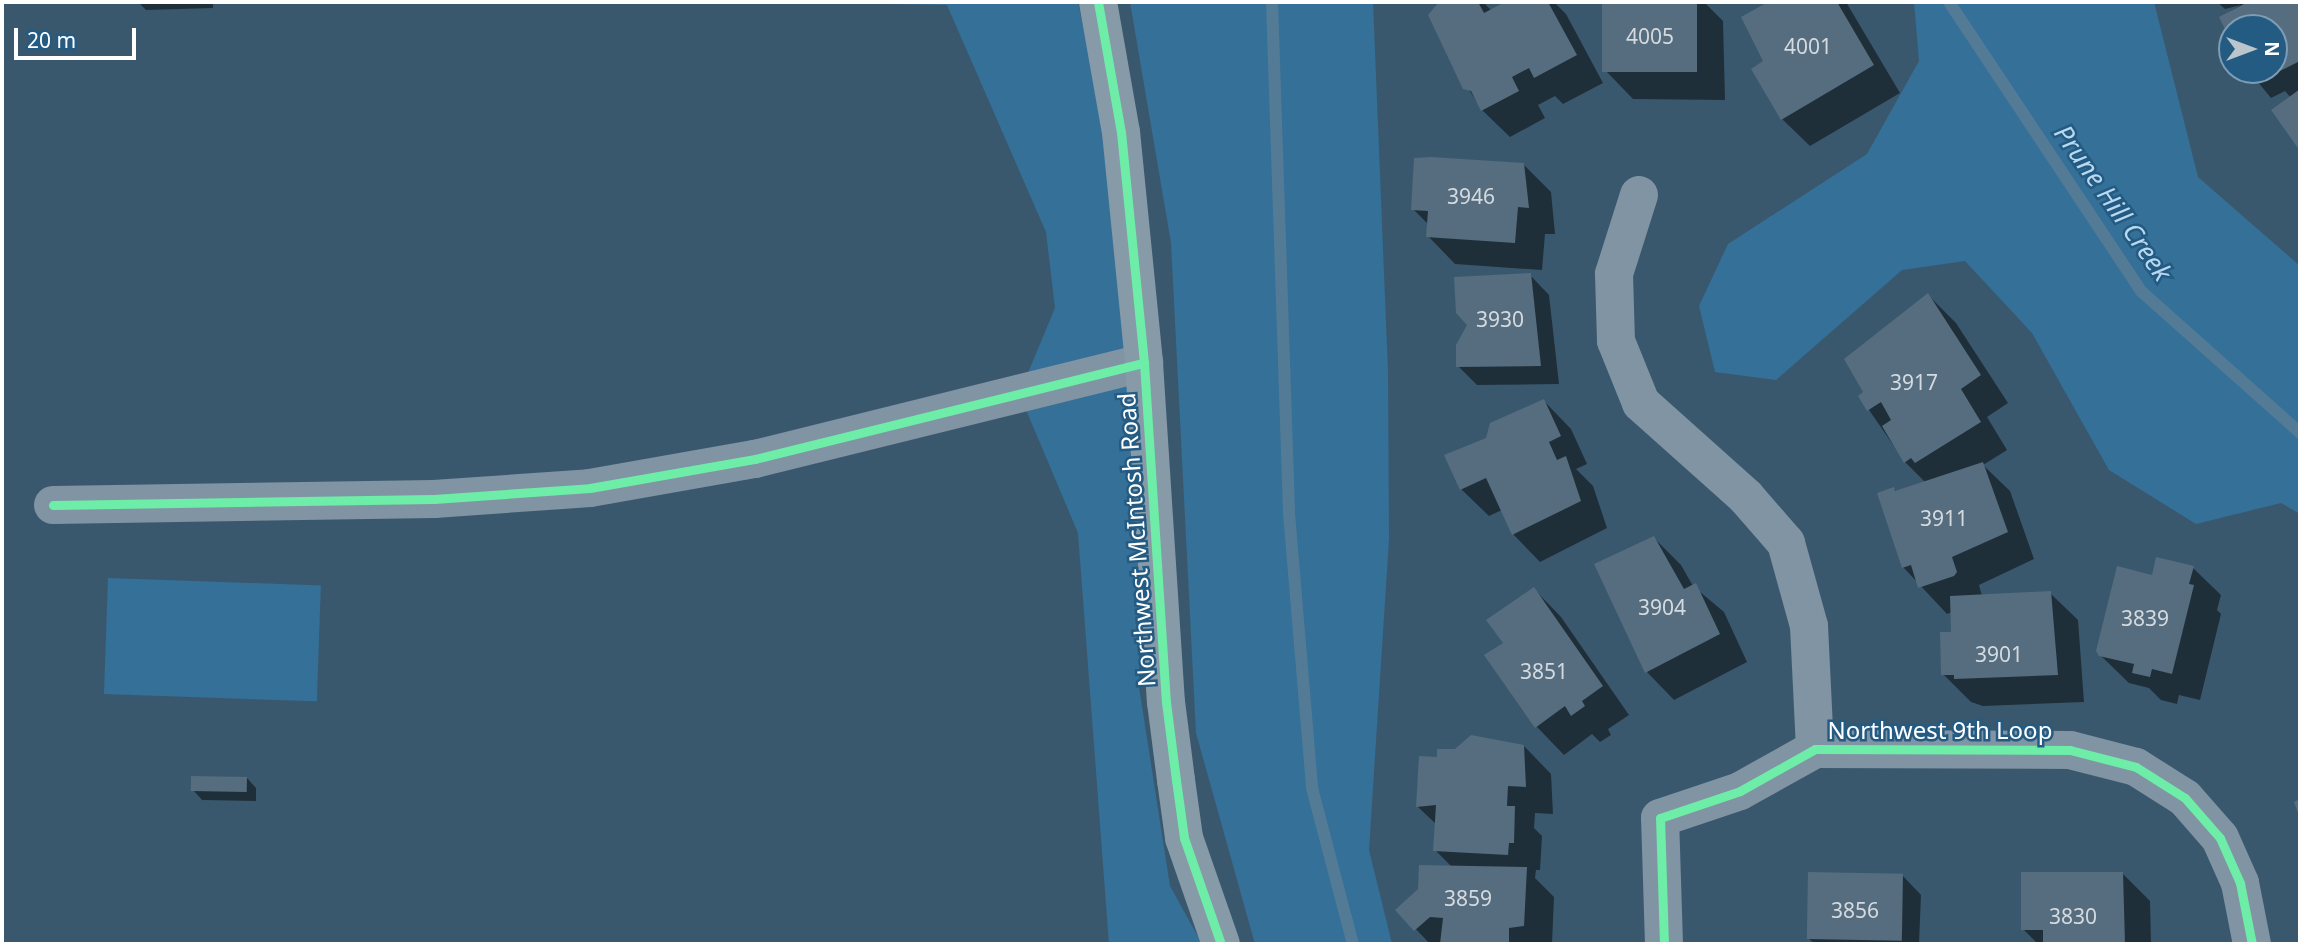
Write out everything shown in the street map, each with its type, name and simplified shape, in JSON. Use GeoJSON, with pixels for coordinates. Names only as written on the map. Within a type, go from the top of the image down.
{"type":"FeatureCollection","features":[{"type":"Feature","properties":{"kind":"street","name":"Northwest McIntosh Road"},"geometry":{"type":"LineString","coordinates":[[1098,2],[1121,132],[1144,363],[1166,702],[1176,780],[1184,838],[1221,944]]}},
{"type":"Feature","properties":{"kind":"street"},"geometry":{"type":"LineString","coordinates":[[1639,195],[1614,274],[1616,341],[1641,403],[1746,497],[1786,543],[1809,626],[1815,748]]}},
{"type":"Feature","properties":{"kind":"street"},"geometry":{"type":"LineString","coordinates":[[53,505],[434,499],[590,488],[755,459],[1144,363]]}},
{"type":"Feature","properties":{"kind":"street","name":"Northwest 9th Loop"},"geometry":{"type":"LineString","coordinates":[[1664,944],[1660,818],[1740,792],[1815,748],[2070,750],[2136,767],[2185,798],[2220,838],[2240,883],[2252,944]]}},
{"type":"Feature","properties":{"kind":"shaded area"},"geometry":{"type":"Polygon","coordinates":[[[780,2],[1078,2],[1097,91],[1131,356],[1025,380],[1055,308],[1046,232],[947,5],[780,2]]]}},
{"type":"Feature","properties":{"kind":"shaded area"},"geometry":{"type":"Polygon","coordinates":[[[1130,2],[1373,2],[1388,372],[1389,539],[1369,850],[1392,944],[1255,944],[1196,733],[1171,243],[1130,2]]]}},
{"type":"Feature","properties":{"kind":"shaded area"},"geometry":{"type":"Polygon","coordinates":[[[1914,2],[2154,2],[2198,177],[2300,266],[2300,514],[2281,503],[2196,524],[2109,470],[2032,333],[1965,261],[1902,270],[1776,380],[1715,372],[1699,306],[1728,244],[1867,154],[1919,61],[1914,2]]]}},
{"type":"Feature","properties":{"kind":"shaded area"},"geometry":{"type":"Polygon","coordinates":[[[1131,378],[1140,546],[1139,687],[1170,886],[1202,944],[1109,944],[1078,533],[1024,405],[1131,378]]]}},
{"type":"Feature","properties":{"kind":"shaded area"},"geometry":{"type":"Polygon","coordinates":[[[108,578],[321,585],[317,701],[104,694],[108,578]]]}},
{"type":"Feature","properties":{"kind":"building"},"geometry":{"type":"Polygon","coordinates":[[[1439,2],[1478,2],[1484,13],[1505,2],[1548,2],[1577,55],[1534,78],[1529,68],[1512,77],[1519,91],[1481,111],[1471,91],[1463,89],[1428,15],[1439,2]]]}},
{"type":"Feature","properties":{"kind":"building"},"geometry":{"type":"Polygon","coordinates":[[[1602,2],[1697,2],[1697,72],[1602,72],[1602,2]]]}},
{"type":"Feature","properties":{"kind":"building"},"geometry":{"type":"Polygon","coordinates":[[[1768,2],[1837,2],[1874,65],[1781,120],[1751,69],[1763,61],[1741,17],[1768,2]]]}},
{"type":"Feature","properties":{"kind":"building"},"geometry":{"type":"Polygon","coordinates":[[[2248,2],[2300,2],[2300,61],[2288,67],[2288,14],[2225,14],[2248,2]]]}},
{"type":"Feature","properties":{"kind":"building"},"geometry":{"type":"Polygon","coordinates":[[[2300,89],[2300,151],[2271,110],[2300,89]]]}},
{"type":"Feature","properties":{"kind":"building"},"geometry":{"type":"Polygon","coordinates":[[[1414,158],[1524,163],[1529,208],[1518,207],[1515,243],[1426,237],[1428,211],[1411,210],[1414,158]]]}},
{"type":"Feature","properties":{"kind":"building"},"geometry":{"type":"Polygon","coordinates":[[[1531,273],[1541,366],[1456,367],[1456,345],[1467,325],[1456,313],[1454,277],[1531,273]]]}},
{"type":"Feature","properties":{"kind":"building"},"geometry":{"type":"Polygon","coordinates":[[[1928,293],[1981,375],[1961,389],[1981,422],[1915,463],[1911,458],[1904,463],[1882,426],[1891,420],[1881,402],[1867,411],[1858,396],[1863,392],[1844,359],[1928,293]]]}},
{"type":"Feature","properties":{"kind":"building"},"geometry":{"type":"Polygon","coordinates":[[[1544,399],[1561,436],[1549,442],[1557,460],[1566,456],[1581,501],[1512,535],[1486,478],[1460,490],[1444,455],[1486,438],[1490,423],[1544,399]]]}},
{"type":"Feature","properties":{"kind":"building"},"geometry":{"type":"Polygon","coordinates":[[[1983,462],[2008,532],[1952,557],[1957,572],[1954,576],[1918,588],[1911,565],[1902,568],[1877,493],[1894,487],[1895,491],[1983,462]]]}},
{"type":"Feature","properties":{"kind":"building"},"geometry":{"type":"Polygon","coordinates":[[[1654,536],[1684,589],[1696,583],[1720,634],[1645,673],[1594,564],[1654,536]]]}},
{"type":"Feature","properties":{"kind":"building"},"geometry":{"type":"Polygon","coordinates":[[[2156,557],[2194,566],[2189,584],[2194,585],[2172,674],[2152,669],[2150,677],[2132,673],[2134,664],[2099,656],[2096,651],[2117,566],[2152,575],[2156,557]]]}},
{"type":"Feature","properties":{"kind":"building"},"geometry":{"type":"Polygon","coordinates":[[[1534,587],[1603,686],[1582,701],[1585,706],[1571,716],[1565,706],[1535,728],[1484,655],[1503,643],[1486,620],[1534,587]]]}},
{"type":"Feature","properties":{"kind":"building"},"geometry":{"type":"Polygon","coordinates":[[[2051,591],[2058,675],[1954,679],[1954,675],[1941,675],[1940,632],[1951,632],[1950,596],[2051,591]]]}},
{"type":"Feature","properties":{"kind":"building"},"geometry":{"type":"Polygon","coordinates":[[[1471,735],[1524,745],[1526,787],[1508,786],[1507,806],[1515,806],[1514,843],[1509,843],[1508,855],[1433,851],[1436,805],[1416,807],[1419,756],[1437,757],[1437,749],[1455,749],[1471,735]]]}},
{"type":"Feature","properties":{"kind":"building"},"geometry":{"type":"Polygon","coordinates":[[[191,776],[247,777],[247,792],[191,791],[191,776]]]}},
{"type":"Feature","properties":{"kind":"building"},"geometry":{"type":"Polygon","coordinates":[[[2300,799],[2300,818],[2294,802],[2300,799]]]}},
{"type":"Feature","properties":{"kind":"building"},"geometry":{"type":"Polygon","coordinates":[[[1419,865],[1527,867],[1524,926],[1509,928],[1509,944],[1440,944],[1443,918],[1430,917],[1414,931],[1395,910],[1418,889],[1419,865]]]}},
{"type":"Feature","properties":{"kind":"building"},"geometry":{"type":"Polygon","coordinates":[[[1808,872],[1903,874],[1902,941],[1807,939],[1808,872]]]}},
{"type":"Feature","properties":{"kind":"building"},"geometry":{"type":"Polygon","coordinates":[[[2021,872],[2123,872],[2125,944],[2043,944],[2043,930],[2021,930],[2021,872]]]}},
{"type":"Feature","properties":{"kind":"waterway"},"geometry":{"type":"LineString","coordinates":[[1272,2],[1289,513],[1312,788],[1353,944]]}},
{"type":"Feature","properties":{"kind":"waterway","name":"Prune Hill Creek"},"geometry":{"type":"LineString","coordinates":[[1949,2],[2142,292],[2300,433]]}},
{"type":"Feature","properties":{"kind":"cycle path"},"geometry":{"type":"LineString","coordinates":[[1098,2],[1121,132],[1144,363],[1166,702],[1176,780],[1184,838],[1221,944]]}},
{"type":"Feature","properties":{"kind":"cycle path"},"geometry":{"type":"LineString","coordinates":[[53,505],[434,499],[590,488],[755,459],[1144,363]]}},
{"type":"Feature","properties":{"kind":"cycle path"},"geometry":{"type":"LineString","coordinates":[[1664,944],[1660,818],[1740,791],[1815,749],[2070,750],[2136,767],[2185,798],[2220,838],[2240,883],[2252,944]]}}]}
